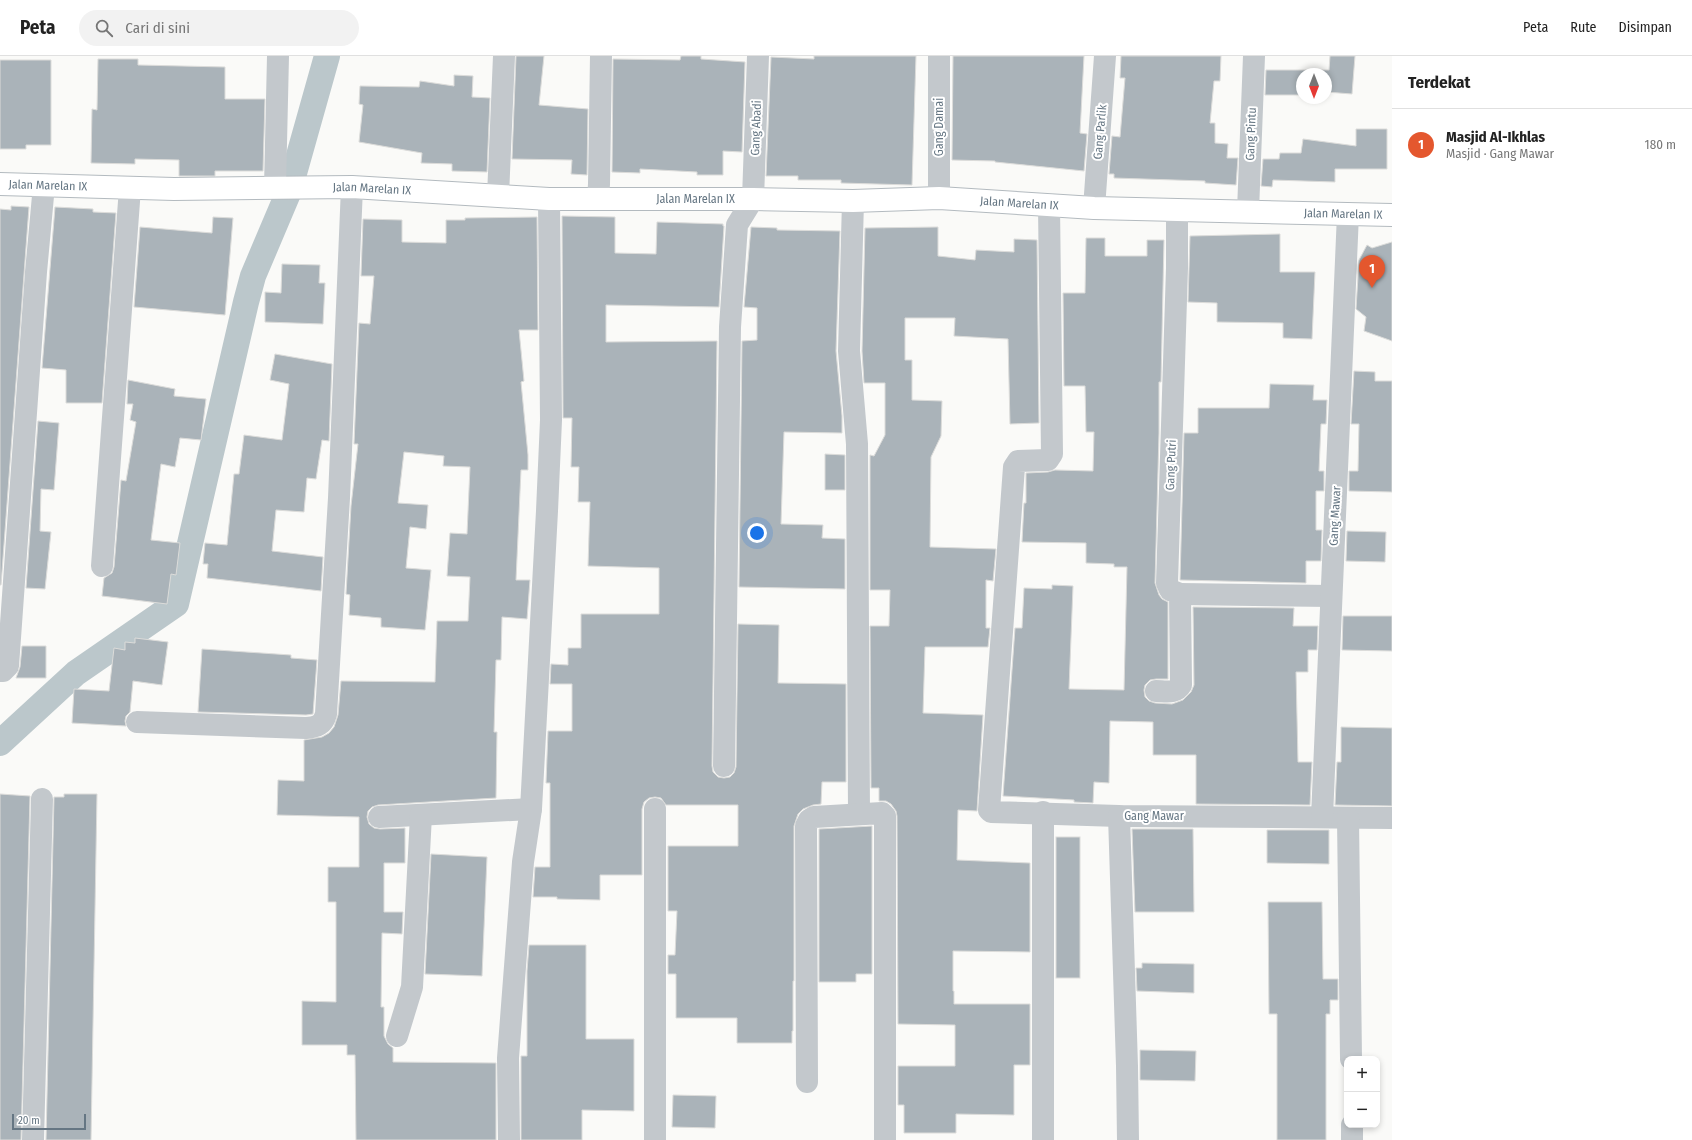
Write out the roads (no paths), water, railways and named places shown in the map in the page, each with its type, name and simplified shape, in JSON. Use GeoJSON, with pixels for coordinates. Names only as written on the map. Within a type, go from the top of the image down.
{"type":"FeatureCollection","features":[{"type":"Feature","properties":{"kind":"main road","name":"Jalan Marelan IX"},"geometry":{"type":"LineString","coordinates":[[0,184],[174,189],[352,187],[549,199],[753,199],[853,202],[939,198],[1094,208],[1392,215]]}},
{"type":"Feature","properties":{"kind":"street"},"geometry":{"type":"LineString","coordinates":[[278,56],[279,187]]}},
{"type":"Feature","properties":{"kind":"street"},"geometry":{"type":"LineString","coordinates":[[498,196],[504,56]]}},
{"type":"Feature","properties":{"kind":"street"},"geometry":{"type":"LineString","coordinates":[[598,199],[601,56]]}},
{"type":"Feature","properties":{"kind":"street","name":"Gang Abadi"},"geometry":{"type":"LineString","coordinates":[[753,199],[758,56]]}},
{"type":"Feature","properties":{"kind":"street","name":"Gang Damai"},"geometry":{"type":"LineString","coordinates":[[939,198],[940,56]]}},
{"type":"Feature","properties":{"kind":"street","name":"Gang Parlik"},"geometry":{"type":"LineString","coordinates":[[1094,208],[1105,56]]}},
{"type":"Feature","properties":{"kind":"street","name":"Gang Pintu"},"geometry":{"type":"LineString","coordinates":[[1248,211],[1254,56]]}},
{"type":"Feature","properties":{"kind":"street"},"geometry":{"type":"LineString","coordinates":[[0,671],[3,671],[8,666],[36,272],[44,185]]}},
{"type":"Feature","properties":{"kind":"street"},"geometry":{"type":"LineString","coordinates":[[137,722],[306,728],[317,727],[324,721],[326,714],[339,498],[352,187]]}},
{"type":"Feature","properties":{"kind":"street"},"geometry":{"type":"LineString","coordinates":[[102,566],[130,188]]}},
{"type":"Feature","properties":{"kind":"street"},"geometry":{"type":"LineString","coordinates":[[510,1140],[508,1058],[523,862],[531,810],[551,420],[549,199]]}},
{"type":"Feature","properties":{"kind":"street"},"geometry":{"type":"LineString","coordinates":[[724,766],[730,327],[737,225],[753,199]]}},
{"type":"Feature","properties":{"kind":"street"},"geometry":{"type":"LineString","coordinates":[[853,202],[849,351],[857,444],[859,814]]}},
{"type":"Feature","properties":{"kind":"street","name":"Gang Mawar"},"geometry":{"type":"LineString","coordinates":[[1049,205],[1052,454],[1048,460],[1018,461],[1015,463],[1013,472],[988,808],[991,812],[1043,812],[1119,816],[1392,818]]}},
{"type":"Feature","properties":{"kind":"street","name":"Gang Putri"},"geometry":{"type":"LineString","coordinates":[[1178,210],[1178,268],[1167,583],[1170,590],[1180,594]]}},
{"type":"Feature","properties":{"kind":"street","name":"Gang Mawar"},"geometry":{"type":"LineString","coordinates":[[1322,817],[1348,214]]}},
{"type":"Feature","properties":{"kind":"street"},"geometry":{"type":"LineString","coordinates":[[1156,692],[1175,691],[1179,689],[1181,684],[1180,594],[1331,596]]}},
{"type":"Feature","properties":{"kind":"street"},"geometry":{"type":"LineString","coordinates":[[33,1140],[42,799]]}},
{"type":"Feature","properties":{"kind":"street"},"geometry":{"type":"LineString","coordinates":[[655,809],[655,1140]]}},
{"type":"Feature","properties":{"kind":"street"},"geometry":{"type":"LineString","coordinates":[[379,817],[531,810]]}},
{"type":"Feature","properties":{"kind":"street"},"geometry":{"type":"LineString","coordinates":[[1043,812],[1043,1140]]}},
{"type":"Feature","properties":{"kind":"street"},"geometry":{"type":"LineString","coordinates":[[808,1082],[806,826],[809,820],[814,817],[882,813],[885,816],[885,1140]]}},
{"type":"Feature","properties":{"kind":"street"},"geometry":{"type":"LineString","coordinates":[[397,1036],[412,987],[421,815]]}},
{"type":"Feature","properties":{"kind":"street"},"geometry":{"type":"LineString","coordinates":[[1119,816],[1127,1058],[1128,1140]]}},
{"type":"Feature","properties":{"kind":"street"},"geometry":{"type":"LineString","coordinates":[[1348,818],[1351,1056]]}},
{"type":"Feature","properties":{"kind":"street"},"geometry":{"type":"LineString","coordinates":[[1352,1128],[1352,1140]]}},
{"type":"Feature","properties":{"kind":"waterway"},"geometry":{"type":"LineString","coordinates":[[0,743],[76,673],[176,604],[253,276],[289,191],[327,56]]}},
{"type":"Feature","properties":{"kind":"place","name":"Masjid Al-Ikhlas"},"geometry":{"type":"Point","coordinates":[1372,288]}}]}
